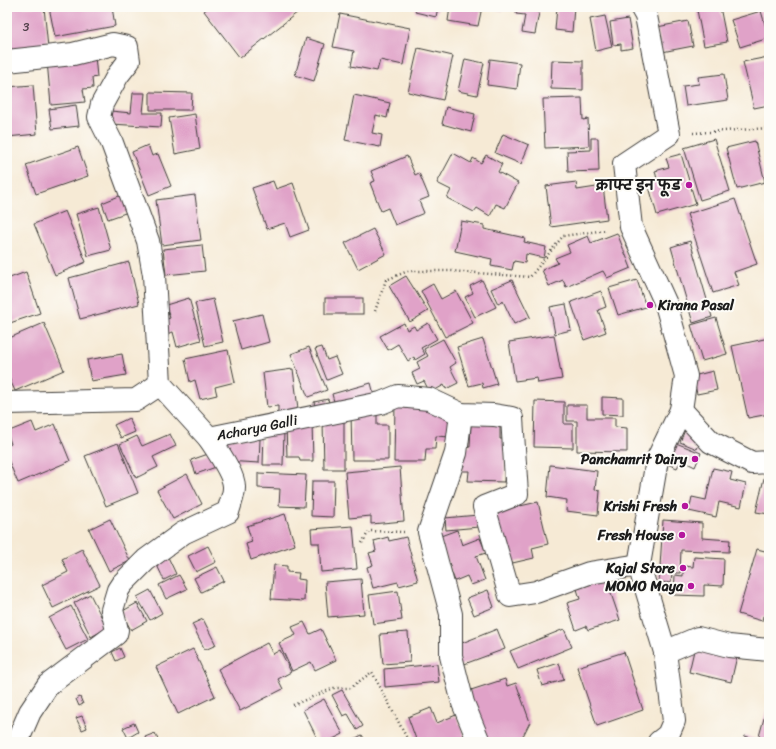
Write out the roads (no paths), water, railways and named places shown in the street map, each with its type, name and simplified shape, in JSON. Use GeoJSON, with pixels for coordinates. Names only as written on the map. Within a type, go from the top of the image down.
{"type":"FeatureCollection","features":[{"type":"Feature","properties":{"kind":"street"},"geometry":{"type":"LineString","coordinates":[[641,7],[646,16],[669,134],[624,164],[631,228],[666,304],[686,376],[682,410],[657,460],[639,565],[665,652],[674,721],[668,735],[659,742]]}},
{"type":"Feature","properties":{"kind":"street"},"geometry":{"type":"LineString","coordinates":[[7,61],[73,54],[113,44],[127,47],[129,61],[118,75],[102,104],[100,117],[112,143],[148,241],[154,275],[160,384],[136,400],[7,403]]}},
{"type":"Feature","properties":{"kind":"street","name":"Acharya Galli"},"geometry":{"type":"LineString","coordinates":[[160,384],[209,438],[381,403],[398,396],[429,399],[461,414],[494,415],[512,418],[517,494],[484,507],[510,596],[536,592],[588,573],[639,565]]}},
{"type":"Feature","properties":{"kind":"street"},"geometry":{"type":"LineString","coordinates":[[682,410],[711,442],[752,463],[769,462]]}},
{"type":"Feature","properties":{"kind":"street"},"geometry":{"type":"LineString","coordinates":[[461,414],[456,453],[428,532],[451,614],[451,656],[463,703],[479,742]]}},
{"type":"Feature","properties":{"kind":"street"},"geometry":{"type":"LineString","coordinates":[[16,742],[30,712],[48,685],[116,634],[117,630],[112,610],[118,590],[122,584],[146,560],[183,533],[228,512],[234,489],[234,483],[227,467],[209,438]]}},
{"type":"Feature","properties":{"kind":"street"},"geometry":{"type":"LineString","coordinates":[[665,652],[698,638],[729,646],[769,650]]}},
{"type":"Feature","properties":{"kind":"place","name":"क्राफ्ट इन फूड"},"geometry":{"type":"Point","coordinates":[689,185]}},
{"type":"Feature","properties":{"kind":"place","name":"Kirana Pasal"},"geometry":{"type":"Point","coordinates":[650,305]}},
{"type":"Feature","properties":{"kind":"place","name":"Panchamrit Dairy"},"geometry":{"type":"Point","coordinates":[695,459]}},
{"type":"Feature","properties":{"kind":"place","name":"Krishi Fresh"},"geometry":{"type":"Point","coordinates":[685,506]}},
{"type":"Feature","properties":{"kind":"place","name":"Fresh House"},"geometry":{"type":"Point","coordinates":[682,535]}},
{"type":"Feature","properties":{"kind":"place","name":"Kajal Store"},"geometry":{"type":"Point","coordinates":[683,568]}},
{"type":"Feature","properties":{"kind":"place","name":"MOMO Maya"},"geometry":{"type":"Point","coordinates":[691,586]}}]}
